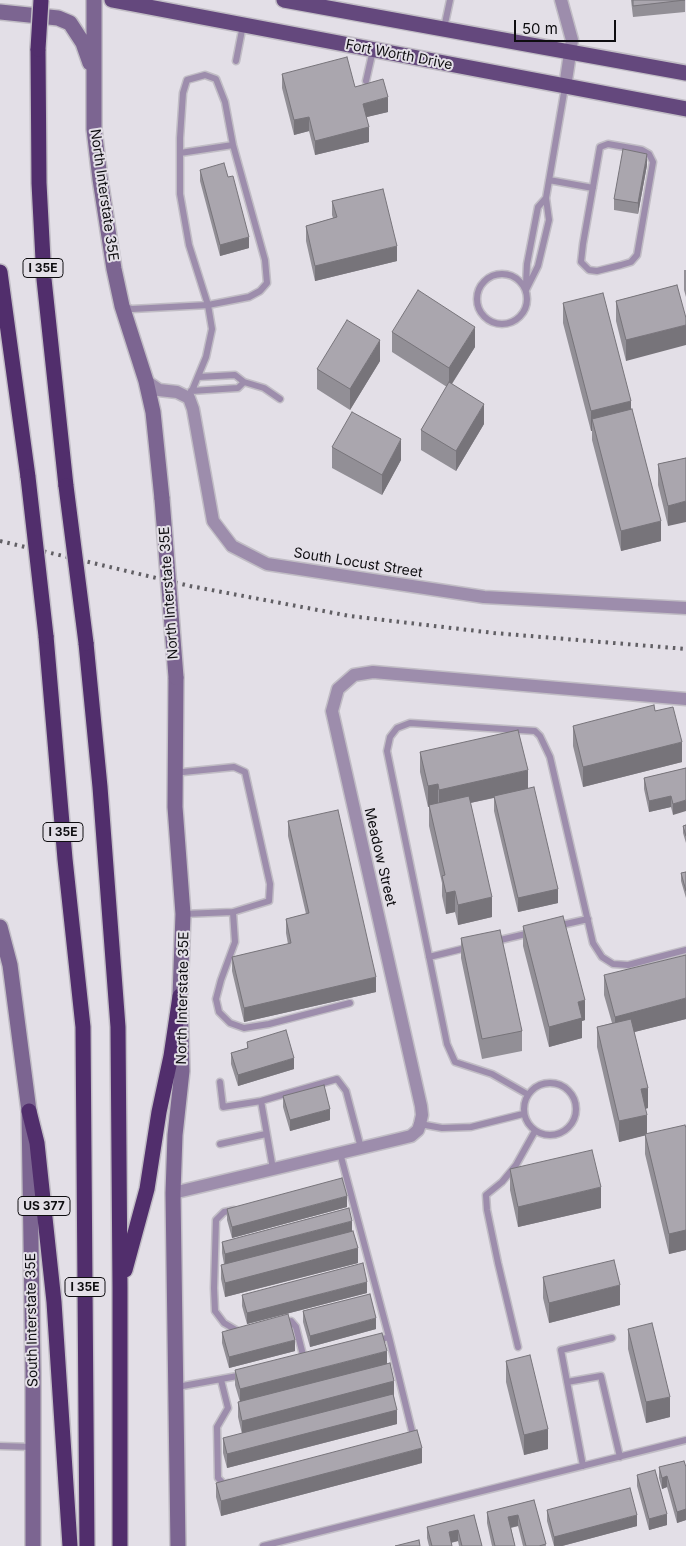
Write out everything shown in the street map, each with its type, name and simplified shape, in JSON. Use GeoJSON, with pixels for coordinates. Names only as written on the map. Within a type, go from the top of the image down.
{"type":"FeatureCollection","features":[{"type":"Feature","properties":{"kind":"highway","name":"I 35E"},"geometry":{"type":"LineString","coordinates":[[41,0],[38,48],[39,183],[44,279],[66,486],[86,643],[100,787],[118,1027],[120,1546]]}},
{"type":"Feature","properties":{"kind":"highway","name":"I 35E"},"geometry":{"type":"LineString","coordinates":[[0,272],[28,477],[46,636],[65,859],[82,1027],[86,1546]]}},
{"type":"Feature","properties":{"kind":"highway"},"geometry":{"type":"LineString","coordinates":[[120,1288],[147,1189],[180,996]]}},
{"type":"Feature","properties":{"kind":"highway","name":"US 377"},"geometry":{"type":"LineString","coordinates":[[29,1111],[37,1143],[54,1302],[70,1546]]}},
{"type":"Feature","properties":{"kind":"main road","name":"North Interstate 35E"},"geometry":{"type":"LineString","coordinates":[[94,0],[94,129],[100,179],[114,269],[122,306],[146,381],[153,412],[176,677],[175,807],[184,914],[180,996],[182,1071],[175,1135],[173,1193]]}},
{"type":"Feature","properties":{"kind":"main road","name":"Fort Worth Drive"},"geometry":{"type":"LineString","coordinates":[[112,0],[686,109]]}},
{"type":"Feature","properties":{"kind":"main road"},"geometry":{"type":"LineString","coordinates":[[294,1],[333,4],[444,29],[686,73]]}},
{"type":"Feature","properties":{"kind":"main road"},"geometry":{"type":"LineString","coordinates":[[0,12],[58,18],[70,24],[82,43],[94,74]]}},
{"type":"Feature","properties":{"kind":"main road","name":"South Interstate 35E"},"geometry":{"type":"LineString","coordinates":[[0,927],[10,965],[29,1111],[33,1546]]}},
{"type":"Feature","properties":{"kind":"main road"},"geometry":{"type":"LineString","coordinates":[[173,1193],[178,1546]]}},
{"type":"Feature","properties":{"kind":"street"},"geometry":{"type":"LineString","coordinates":[[561,0],[572,40],[565,87]]}},
{"type":"Feature","properties":{"kind":"street"},"geometry":{"type":"LineString","coordinates":[[146,381],[159,390],[190,395]]}},
{"type":"Feature","properties":{"kind":"street","name":"South Locust Street"},"geometry":{"type":"LineString","coordinates":[[190,395],[213,521],[232,546],[267,564],[484,597],[686,608]]}},
{"type":"Feature","properties":{"kind":"street","name":"Meadow Street"},"geometry":{"type":"LineString","coordinates":[[420,1124],[421,1106],[332,711],[338,689],[354,675],[373,672],[686,699]]}},
{"type":"Feature","properties":{"kind":"street"},"geometry":{"type":"LineString","coordinates":[[173,1193],[411,1136],[418,1130],[420,1124]]}},
{"type":"Feature","properties":{"kind":"lane"},"geometry":{"type":"LineString","coordinates":[[444,29],[450,0]]}},
{"type":"Feature","properties":{"kind":"lane"},"geometry":{"type":"LineString","coordinates":[[236,61],[243,25]]}},
{"type":"Feature","properties":{"kind":"lane"},"geometry":{"type":"LineString","coordinates":[[366,81],[373,50]]}},
{"type":"Feature","properties":{"kind":"lane"},"geometry":{"type":"LineString","coordinates":[[122,306],[132,309],[208,304],[249,297],[260,291],[267,283],[265,260],[233,144],[225,102],[216,79],[204,75],[187,80],[182,93],[180,194],[190,245],[208,304],[212,329],[206,357],[190,395]]}},
{"type":"Feature","properties":{"kind":"lane"},"geometry":{"type":"LineString","coordinates":[[526,290],[538,266],[549,220],[546,198],[565,87]]}},
{"type":"Feature","properties":{"kind":"lane"},"geometry":{"type":"LineString","coordinates":[[180,153],[233,144]]}},
{"type":"Feature","properties":{"kind":"lane"},"geometry":{"type":"LineString","coordinates":[[608,144],[642,150],[649,154],[653,162],[637,255],[631,262],[597,271],[589,270],[581,262],[593,188],[600,147],[608,144]]}},
{"type":"Feature","properties":{"kind":"lane"},"geometry":{"type":"LineString","coordinates":[[549,180],[593,188]]}},
{"type":"Feature","properties":{"kind":"lane"},"geometry":{"type":"LineString","coordinates":[[526,290],[522,283],[509,274],[494,275],[482,285],[477,300],[479,308],[489,320],[497,323],[511,322],[523,314],[527,298],[527,264],[538,207],[546,198]]}},
{"type":"Feature","properties":{"kind":"lane"},"geometry":{"type":"LineString","coordinates":[[198,377],[235,375],[244,382],[264,388],[280,399]]}},
{"type":"Feature","properties":{"kind":"lane"},"geometry":{"type":"LineString","coordinates":[[190,395],[238,388],[244,382]]}},
{"type":"Feature","properties":{"kind":"lane"},"geometry":{"type":"LineString","coordinates":[[527,1094],[492,1074],[455,1062],[447,1044],[387,751],[390,737],[398,728],[410,723],[535,731],[540,736],[550,757],[593,943],[602,957],[613,964],[628,965],[686,950]]}},
{"type":"Feature","properties":{"kind":"lane"},"geometry":{"type":"LineString","coordinates":[[175,770],[183,772],[234,767],[245,772],[270,884],[269,902],[233,912],[184,914]]}},
{"type":"Feature","properties":{"kind":"lane"},"geometry":{"type":"LineString","coordinates":[[233,912],[235,942],[216,999],[220,1012],[230,1023],[244,1028],[252,1027],[350,1003]]}},
{"type":"Feature","properties":{"kind":"lane"},"geometry":{"type":"LineString","coordinates":[[550,928],[588,919]]}},
{"type":"Feature","properties":{"kind":"lane"},"geometry":{"type":"LineString","coordinates":[[485,944],[541,930]]}},
{"type":"Feature","properties":{"kind":"lane"},"geometry":{"type":"LineString","coordinates":[[429,957],[476,946]]}},
{"type":"Feature","properties":{"kind":"lane"},"geometry":{"type":"LineString","coordinates":[[220,1082],[223,1107],[261,1101],[337,1078],[346,1091],[361,1148]]}},
{"type":"Feature","properties":{"kind":"lane"},"geometry":{"type":"LineString","coordinates":[[544,1082],[555,1083],[564,1087],[572,1094],[576,1104],[576,1114],[572,1124],[564,1132],[555,1135],[544,1135],[534,1131],[527,1124],[523,1114],[523,1104],[527,1094],[535,1086],[544,1082]]}},
{"type":"Feature","properties":{"kind":"lane"},"geometry":{"type":"LineString","coordinates":[[261,1101],[273,1169]]}},
{"type":"Feature","properties":{"kind":"lane"},"geometry":{"type":"LineString","coordinates":[[420,1124],[442,1128],[471,1128],[523,1114]]}},
{"type":"Feature","properties":{"kind":"lane"},"geometry":{"type":"LineString","coordinates":[[518,1347],[487,1210],[486,1195],[502,1182],[516,1166],[534,1131]]}},
{"type":"Feature","properties":{"kind":"lane"},"geometry":{"type":"LineString","coordinates":[[220,1144],[266,1134]]}},
{"type":"Feature","properties":{"kind":"lane"},"geometry":{"type":"LineString","coordinates":[[340,1153],[413,1436],[404,1438]]}},
{"type":"Feature","properties":{"kind":"lane"},"geometry":{"type":"LineString","coordinates":[[337,1182],[347,1180]]}},
{"type":"Feature","properties":{"kind":"lane"},"geometry":{"type":"LineString","coordinates":[[243,1207],[224,1212],[216,1220],[215,1311],[224,1323],[242,1333],[252,1331]]}},
{"type":"Feature","properties":{"kind":"lane"},"geometry":{"type":"LineString","coordinates":[[271,1326],[291,1322],[296,1327],[304,1360]]}},
{"type":"Feature","properties":{"kind":"lane"},"geometry":{"type":"LineString","coordinates":[[370,1342],[389,1337]]}},
{"type":"Feature","properties":{"kind":"lane"},"geometry":{"type":"LineString","coordinates":[[583,1466],[561,1350],[612,1338]]}},
{"type":"Feature","properties":{"kind":"lane"},"geometry":{"type":"LineString","coordinates":[[295,1362],[314,1357]]}},
{"type":"Feature","properties":{"kind":"lane"},"geometry":{"type":"LineString","coordinates":[[176,1387],[250,1373]]}},
{"type":"Feature","properties":{"kind":"lane"},"geometry":{"type":"LineString","coordinates":[[567,1382],[601,1376],[620,1457]]}},
{"type":"Feature","properties":{"kind":"lane"},"geometry":{"type":"LineString","coordinates":[[221,1380],[228,1408],[217,1426],[218,1478],[224,1484],[234,1481]]}},
{"type":"Feature","properties":{"kind":"lane"},"geometry":{"type":"LineString","coordinates":[[263,1546],[686,1440]]}},
{"type":"Feature","properties":{"kind":"lane"},"geometry":{"type":"LineString","coordinates":[[0,1446],[33,1447]]}},
{"type":"Feature","properties":{"kind":"building"},"geometry":{"type":"Polygon","coordinates":[[[633,0],[685,0],[633,6],[633,0]]]}},
{"type":"Feature","properties":{"kind":"building"},"geometry":{"type":"Polygon","coordinates":[[[347,57],[355,87],[383,79],[388,97],[363,104],[369,127],[315,141],[309,117],[294,120],[282,74],[347,57]]]}},
{"type":"Feature","properties":{"kind":"building"},"geometry":{"type":"Polygon","coordinates":[[[623,149],[647,154],[638,203],[614,199],[623,149]]]}},
{"type":"Feature","properties":{"kind":"building"},"geometry":{"type":"Polygon","coordinates":[[[224,163],[228,177],[233,176],[249,237],[220,245],[200,170],[224,163]]]}},
{"type":"Feature","properties":{"kind":"building"},"geometry":{"type":"Polygon","coordinates":[[[383,189],[397,246],[315,266],[306,226],[337,217],[332,201],[383,189]]]}},
{"type":"Feature","properties":{"kind":"building"},"geometry":{"type":"Polygon","coordinates":[[[677,285],[686,318],[686,325],[626,340],[616,301],[677,285]]]}},
{"type":"Feature","properties":{"kind":"building"},"geometry":{"type":"Polygon","coordinates":[[[418,290],[475,327],[449,368],[392,332],[418,290]]]}},
{"type":"Feature","properties":{"kind":"building"},"geometry":{"type":"Polygon","coordinates":[[[603,293],[631,401],[591,411],[563,303],[603,293]]]}},
{"type":"Feature","properties":{"kind":"building"},"geometry":{"type":"Polygon","coordinates":[[[347,320],[380,340],[350,389],[317,369],[347,320]]]}},
{"type":"Feature","properties":{"kind":"building"},"geometry":{"type":"Polygon","coordinates":[[[449,382],[484,404],[456,451],[421,430],[449,382]]]}},
{"type":"Feature","properties":{"kind":"building"},"geometry":{"type":"Polygon","coordinates":[[[632,409],[661,521],[621,531],[592,419],[632,409]]]}},
{"type":"Feature","properties":{"kind":"building"},"geometry":{"type":"Polygon","coordinates":[[[352,412],[401,439],[382,475],[332,447],[352,412]]]}},
{"type":"Feature","properties":{"kind":"building"},"geometry":{"type":"Polygon","coordinates":[[[686,458],[686,501],[668,506],[658,464],[686,458]]]}},
{"type":"Feature","properties":{"kind":"building"},"geometry":{"type":"Polygon","coordinates":[[[654,705],[655,711],[673,707],[682,742],[583,767],[573,726],[654,705]]]}},
{"type":"Feature","properties":{"kind":"building"},"geometry":{"type":"Polygon","coordinates":[[[518,730],[528,770],[439,790],[438,784],[428,786],[420,752],[518,730]]]}},
{"type":"Feature","properties":{"kind":"building"},"geometry":{"type":"Polygon","coordinates":[[[686,768],[686,800],[673,804],[671,796],[649,801],[644,778],[686,768]]]}},
{"type":"Feature","properties":{"kind":"building"},"geometry":{"type":"Polygon","coordinates":[[[534,787],[558,889],[518,898],[494,796],[534,787]]]}},
{"type":"Feature","properties":{"kind":"building"},"geometry":{"type":"Polygon","coordinates":[[[469,796],[492,897],[458,905],[455,891],[446,893],[442,876],[445,875],[429,805],[469,796]]]}},
{"type":"Feature","properties":{"kind":"building"},"geometry":{"type":"Polygon","coordinates":[[[338,810],[376,977],[244,1008],[232,957],[291,943],[286,919],[309,913],[288,821],[338,810]]]}},
{"type":"Feature","properties":{"kind":"building"},"geometry":{"type":"Polygon","coordinates":[[[686,825],[686,836],[683,826],[686,825]]]}},
{"type":"Feature","properties":{"kind":"building"},"geometry":{"type":"Polygon","coordinates":[[[686,872],[686,891],[681,873],[686,872]]]}},
{"type":"Feature","properties":{"kind":"building"},"geometry":{"type":"Polygon","coordinates":[[[563,916],[585,1000],[578,1002],[582,1018],[549,1027],[523,926],[563,916]]]}},
{"type":"Feature","properties":{"kind":"building"},"geometry":{"type":"Polygon","coordinates":[[[500,930],[522,1031],[482,1039],[461,938],[500,930]]]}},
{"type":"Feature","properties":{"kind":"building"},"geometry":{"type":"Polygon","coordinates":[[[686,955],[686,998],[615,1017],[604,975],[686,955]]]}},
{"type":"Feature","properties":{"kind":"building"},"geometry":{"type":"Polygon","coordinates":[[[631,1019],[648,1088],[641,1089],[647,1115],[619,1121],[597,1027],[631,1019]]]}},
{"type":"Feature","properties":{"kind":"building"},"geometry":{"type":"Polygon","coordinates":[[[286,1030],[294,1058],[238,1075],[231,1053],[248,1048],[247,1042],[286,1030]]]}},
{"type":"Feature","properties":{"kind":"building"},"geometry":{"type":"Polygon","coordinates":[[[324,1085],[330,1109],[290,1120],[283,1096],[324,1085]]]}},
{"type":"Feature","properties":{"kind":"building"},"geometry":{"type":"Polygon","coordinates":[[[685,1125],[686,1230],[669,1234],[645,1134],[685,1125]]]}},
{"type":"Feature","properties":{"kind":"building"},"geometry":{"type":"Polygon","coordinates":[[[592,1150],[601,1187],[518,1207],[510,1169],[592,1150]]]}},
{"type":"Feature","properties":{"kind":"building"},"geometry":{"type":"Polygon","coordinates":[[[342,1178],[347,1196],[232,1227],[227,1209],[342,1178]]]}},
{"type":"Feature","properties":{"kind":"building"},"geometry":{"type":"Polygon","coordinates":[[[349,1208],[352,1221],[225,1254],[222,1242],[349,1208]]]}},
{"type":"Feature","properties":{"kind":"building"},"geometry":{"type":"Polygon","coordinates":[[[353,1231],[358,1248],[225,1283],[221,1265],[353,1231]]]}},
{"type":"Feature","properties":{"kind":"building"},"geometry":{"type":"Polygon","coordinates":[[[614,1260],[620,1285],[549,1303],[543,1277],[614,1260]]]}},
{"type":"Feature","properties":{"kind":"building"},"geometry":{"type":"Polygon","coordinates":[[[363,1263],[367,1282],[247,1313],[242,1295],[363,1263]]]}},
{"type":"Feature","properties":{"kind":"building"},"geometry":{"type":"Polygon","coordinates":[[[370,1294],[376,1318],[310,1336],[303,1311],[370,1294]]]}},
{"type":"Feature","properties":{"kind":"building"},"geometry":{"type":"Polygon","coordinates":[[[288,1314],[295,1340],[229,1357],[222,1332],[288,1314]]]}},
{"type":"Feature","properties":{"kind":"building"},"geometry":{"type":"Polygon","coordinates":[[[652,1323],[670,1397],[646,1402],[628,1329],[652,1323]]]}},
{"type":"Feature","properties":{"kind":"building"},"geometry":{"type":"Polygon","coordinates":[[[382,1333],[387,1351],[240,1389],[235,1370],[382,1333]]]}},
{"type":"Feature","properties":{"kind":"building"},"geometry":{"type":"Polygon","coordinates":[[[530,1355],[548,1429],[524,1435],[506,1361],[530,1355]]]}},
{"type":"Feature","properties":{"kind":"building"},"geometry":{"type":"Polygon","coordinates":[[[390,1363],[394,1381],[242,1421],[238,1402],[390,1363]]]}},
{"type":"Feature","properties":{"kind":"building"},"geometry":{"type":"Polygon","coordinates":[[[393,1394],[397,1410],[227,1454],[223,1438],[393,1394]]]}},
{"type":"Feature","properties":{"kind":"building"},"geometry":{"type":"Polygon","coordinates":[[[417,1430],[422,1448],[221,1501],[216,1483],[417,1430]]]}},
{"type":"Feature","properties":{"kind":"building"},"geometry":{"type":"Polygon","coordinates":[[[684,1461],[686,1467],[686,1509],[677,1512],[667,1476],[662,1478],[659,1467],[684,1461]]]}},
{"type":"Feature","properties":{"kind":"building"},"geometry":{"type":"Polygon","coordinates":[[[655,1470],[667,1514],[649,1519],[637,1475],[655,1470]]]}},
{"type":"Feature","properties":{"kind":"building"},"geometry":{"type":"Polygon","coordinates":[[[630,1488],[637,1515],[554,1537],[547,1510],[630,1488]]]}},
{"type":"Feature","properties":{"kind":"building"},"geometry":{"type":"Polygon","coordinates":[[[534,1500],[546,1544],[526,1546],[518,1515],[508,1517],[515,1546],[495,1546],[487,1512],[534,1500]]]}},
{"type":"Feature","properties":{"kind":"building"},"geometry":{"type":"Polygon","coordinates":[[[474,1515],[482,1546],[462,1546],[458,1530],[449,1532],[452,1546],[432,1546],[427,1527],[474,1515]]]}},
{"type":"Feature","properties":{"kind":"building"},"geometry":{"type":"Polygon","coordinates":[[[419,1540],[420,1546],[395,1546],[419,1540]]]}},
{"type":"Feature","properties":{"kind":"railway"},"geometry":{"type":"LineString","coordinates":[[0,541],[190,586],[350,616],[494,633],[686,649]]}}]}
